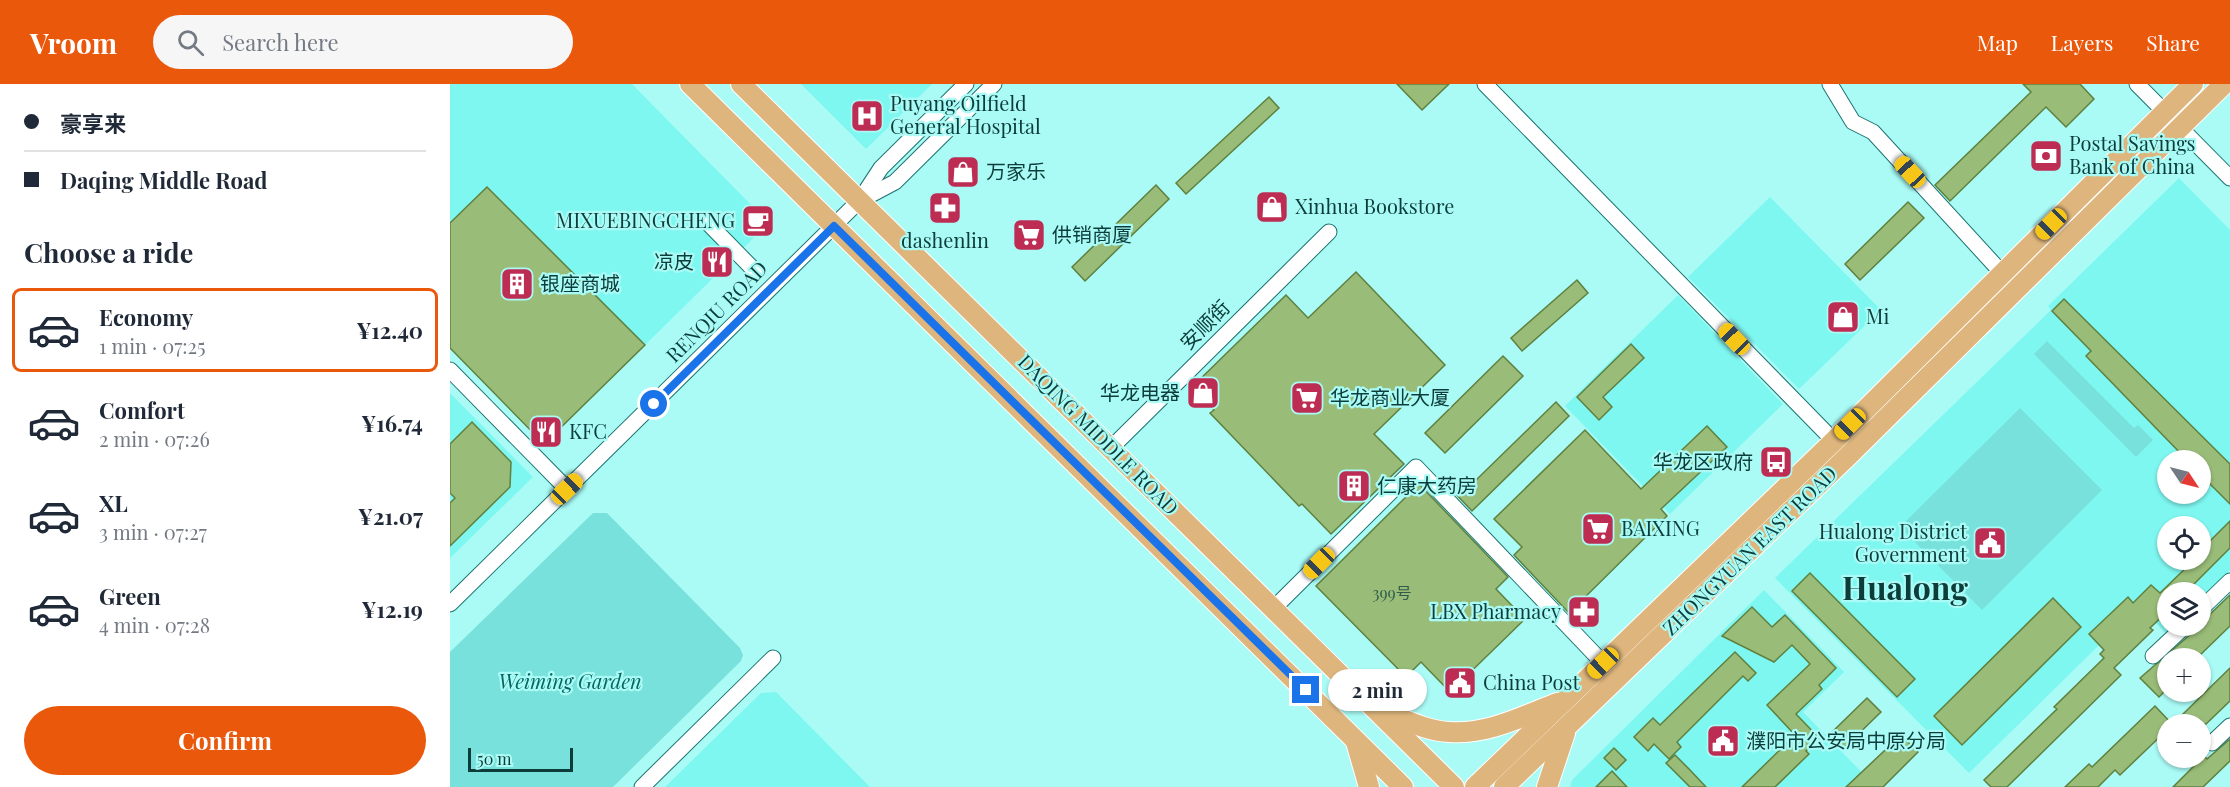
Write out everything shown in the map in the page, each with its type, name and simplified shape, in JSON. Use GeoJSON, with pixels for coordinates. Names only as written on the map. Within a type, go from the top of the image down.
{"type":"FeatureCollection","features":[{"type":"Feature","properties":{"kind":"main road","name":"DAQING MIDDLE ROAD"},"geometry":{"type":"LineString","coordinates":[[690,84],[1404,787]]}},
{"type":"Feature","properties":{"kind":"main road","name":"DAQING MIDDLE ROAD"},"geometry":{"type":"LineString","coordinates":[[741,84],[1454,787]]}},
{"type":"Feature","properties":{"kind":"main road","name":"ZHONGYUAN EAST ROAD"},"geometry":{"type":"LineString","coordinates":[[1475,787],[1833,441],[2193,84]]}},
{"type":"Feature","properties":{"kind":"main road","name":"ZHONGYUAN EAST ROAD"},"geometry":{"type":"LineString","coordinates":[[1504,787],[1848,456],[2224,84]]}},
{"type":"Feature","properties":{"kind":"main road"},"geometry":{"type":"LineString","coordinates":[[1374,707],[1418,725],[1449,732],[1480,731],[1566,700]]}},
{"type":"Feature","properties":{"kind":"main road"},"geometry":{"type":"LineString","coordinates":[[1547,787],[1567,727]]}},
{"type":"Feature","properties":{"kind":"main road"},"geometry":{"type":"LineString","coordinates":[[1356,740],[1368,787]]}},
{"type":"Feature","properties":{"kind":"street","name":"RENQIU ROAD"},"geometry":{"type":"LineString","coordinates":[[450,604],[860,201],[881,168],[966,84]]}},
{"type":"Feature","properties":{"kind":"street","name":"RENQIU ROAD"},"geometry":{"type":"LineString","coordinates":[[860,201],[895,182],[994,84]]}},
{"type":"Feature","properties":{"kind":"street"},"geometry":{"type":"LineString","coordinates":[[1485,84],[1833,441]]}},
{"type":"Feature","properties":{"kind":"street"},"geometry":{"type":"LineString","coordinates":[[1830,84],[1853,122],[1873,132],[2002,273]]}},
{"type":"Feature","properties":{"kind":"street"},"geometry":{"type":"LineString","coordinates":[[2137,84],[2230,178]]}},
{"type":"Feature","properties":{"kind":"street"},"geometry":{"type":"LineString","coordinates":[[707,222],[755,271]]}},
{"type":"Feature","properties":{"kind":"street","name":"安顺街"},"geometry":{"type":"LineString","coordinates":[[1111,448],[1329,232]]}},
{"type":"Feature","properties":{"kind":"street"},"geometry":{"type":"LineString","coordinates":[[450,370],[567,489]]}},
{"type":"Feature","properties":{"kind":"street"},"geometry":{"type":"LineString","coordinates":[[1274,608],[1416,467],[1603,663]]}},
{"type":"Feature","properties":{"kind":"street"},"geometry":{"type":"LineString","coordinates":[[2211,599],[2230,581]]}},
{"type":"Feature","properties":{"kind":"street"},"geometry":{"type":"LineString","coordinates":[[2153,656],[2174,636]]}},
{"type":"Feature","properties":{"kind":"street"},"geometry":{"type":"LineString","coordinates":[[642,787],[773,658]]}},
{"type":"Feature","properties":{"kind":"street"},"geometry":{"type":"LineString","coordinates":[[2212,743],[2230,726]]}},
{"type":"Feature","properties":{"kind":"shaded area"},"geometry":{"type":"Polygon","coordinates":[[[450,84],[632,84],[769,223],[645,345],[488,187],[450,223],[450,84]]]}},
{"type":"Feature","properties":{"kind":"shaded area","name":"Puyang Oilfield General Hospital"},"geometry":{"type":"Polygon","coordinates":[[[801,84],[932,84],[866,149],[801,84]]]}},
{"type":"Feature","properties":{"kind":"shaded area","name":"Hualong District Government"},"geometry":{"type":"Polygon","coordinates":[[[2179,178],[2230,230],[2230,570],[2211,589],[2211,582],[2157,582],[2157,624],[2139,606],[1969,773],[1775,578],[2051,310],[2048,306],[2179,178]]]}},
{"type":"Feature","properties":{"kind":"shaded area"},"geometry":{"type":"Polygon","coordinates":[[[1770,197],[1881,310],[1799,389],[1688,277],[1770,197]]]}},
{"type":"Feature","properties":{"kind":"shaded area"},"geometry":{"type":"Polygon","coordinates":[[[1678,295],[1783,404],[1670,514],[1565,406],[1678,295]]]}},
{"type":"Feature","properties":{"kind":"shaded area"},"geometry":{"type":"Polygon","coordinates":[[[450,393],[533,477],[450,558],[450,393]]]}},
{"type":"Feature","properties":{"kind":"shaded area"},"geometry":{"type":"Polygon","coordinates":[[[1764,590],[1844,672],[1803,712],[1876,787],[1570,787],[1572,780],[1764,590]]]}},
{"type":"Feature","properties":{"kind":"shaded area"},"geometry":{"type":"Polygon","coordinates":[[[776,692],[870,787],[665,787],[761,693],[776,692]]]}},
{"type":"Feature","properties":{"kind":"green space"},"geometry":{"type":"Polygon","coordinates":[[[2047,341],[2134,428],[2138,425],[2153,440],[2136,457],[2034,354],[2047,341]]]}},
{"type":"Feature","properties":{"kind":"green space"},"geometry":{"type":"Polygon","coordinates":[[[2020,408],[2102,490],[1982,610],[1900,527],[2020,408]]]}},
{"type":"Feature","properties":{"kind":"green space","name":"Weiming Garden"},"geometry":{"type":"Polygon","coordinates":[[[593,513],[607,513],[740,648],[743,655],[741,661],[613,787],[450,787],[450,652],[593,513]]]}},
{"type":"Feature","properties":{"kind":"building"},"geometry":{"type":"Polygon","coordinates":[[[1397,84],[1449,84],[1422,110],[1397,84]]]}},
{"type":"Feature","properties":{"kind":"building"},"geometry":{"type":"Polygon","coordinates":[[[2023,84],[2080,84],[2094,99],[2066,127],[2046,107],[1950,201],[1935,185],[2031,92],[2023,84]]]}},
{"type":"Feature","properties":{"kind":"building"},"geometry":{"type":"Polygon","coordinates":[[[1269,97],[1279,108],[1186,194],[1176,183],[1269,97]]]}},
{"type":"Feature","properties":{"kind":"building"},"geometry":{"type":"Polygon","coordinates":[[[1156,185],[1169,199],[1085,281],[1072,267],[1156,185]]]}},
{"type":"Feature","properties":{"kind":"building","name":"银座商城"},"geometry":{"type":"Polygon","coordinates":[[[487,187],[645,345],[544,444],[450,348],[450,223],[487,187]]]}},
{"type":"Feature","properties":{"kind":"building"},"geometry":{"type":"Polygon","coordinates":[[[1908,202],[1924,218],[1860,280],[1845,264],[1908,202]]]}},
{"type":"Feature","properties":{"kind":"building","name":"华龙商业大厦"},"geometry":{"type":"Polygon","coordinates":[[[1356,272],[1445,365],[1374,434],[1404,464],[1331,534],[1302,504],[1299,506],[1210,413],[1214,410],[1192,387],[1286,295],[1308,318],[1356,272]]]}},
{"type":"Feature","properties":{"kind":"building"},"geometry":{"type":"Polygon","coordinates":[[[1577,280],[1588,293],[1522,351],[1511,338],[1577,280]]]}},
{"type":"Feature","properties":{"kind":"building"},"geometry":{"type":"Polygon","coordinates":[[[2064,299],[2230,464],[2230,504],[2211,485],[2211,450],[2177,450],[2086,356],[2091,351],[2052,311],[2064,299]]]}},
{"type":"Feature","properties":{"kind":"building"},"geometry":{"type":"Polygon","coordinates":[[[1631,344],[1644,358],[1603,397],[1612,407],[1599,420],[1577,397],[1631,344]]]}},
{"type":"Feature","properties":{"kind":"building"},"geometry":{"type":"Polygon","coordinates":[[[1503,356],[1523,376],[1445,453],[1425,433],[1503,356]]]}},
{"type":"Feature","properties":{"kind":"building"},"geometry":{"type":"Polygon","coordinates":[[[1556,402],[1569,416],[1472,511],[1452,490],[1467,476],[1473,483],[1556,402]]]}},
{"type":"Feature","properties":{"kind":"building"},"geometry":{"type":"Polygon","coordinates":[[[472,422],[511,462],[510,487],[450,546],[450,503],[455,498],[450,493],[450,444],[472,422]]]}},
{"type":"Feature","properties":{"kind":"building"},"geometry":{"type":"Polygon","coordinates":[[[1707,426],[1727,447],[1661,509],[1667,516],[1569,613],[1514,555],[1522,547],[1494,519],[1585,430],[1641,489],[1707,426]]]}},
{"type":"Feature","properties":{"kind":"building"},"geometry":{"type":"Polygon","coordinates":[[[1419,484],[1508,577],[1496,589],[1525,619],[1450,692],[1421,662],[1406,677],[1316,586],[1419,484]]]}},
{"type":"Feature","properties":{"kind":"building"},"geometry":{"type":"Polygon","coordinates":[[[2230,521],[2230,548],[2211,567],[2211,540],[2230,521]]]}},
{"type":"Feature","properties":{"kind":"building"},"geometry":{"type":"Polygon","coordinates":[[[2184,570],[2208,570],[2196,582],[2171,582],[2184,570]]]}},
{"type":"Feature","properties":{"kind":"building"},"geometry":{"type":"Polygon","coordinates":[[[1810,573],[1915,679],[1897,697],[1792,591],[1810,573]]]}},
{"type":"Feature","properties":{"kind":"building"},"geometry":{"type":"Polygon","coordinates":[[[2151,585],[2157,590],[2157,621],[2150,628],[2153,630],[2114,668],[2121,675],[2007,787],[1991,787],[1984,780],[2057,709],[2054,707],[2104,658],[2100,654],[2104,650],[2089,634],[2128,597],[2133,603],[2151,585]]]}},
{"type":"Feature","properties":{"kind":"building"},"geometry":{"type":"Polygon","coordinates":[[[2230,595],[2230,626],[2207,648],[2175,648],[2189,636],[2211,636],[2211,613],[2230,595]]]}},
{"type":"Feature","properties":{"kind":"building"},"geometry":{"type":"Polygon","coordinates":[[[2053,598],[2081,627],[1962,745],[1934,716],[2053,598]]]}},
{"type":"Feature","properties":{"kind":"building"},"geometry":{"type":"Polygon","coordinates":[[[1752,607],[1772,627],[1785,615],[1836,668],[1819,685],[1822,689],[1796,714],[1819,738],[1806,751],[1809,754],[1775,787],[1742,787],[1795,735],[1767,705],[1810,664],[1792,645],[1774,662],[1722,636],[1752,607]]]}},
{"type":"Feature","properties":{"kind":"building"},"geometry":{"type":"Polygon","coordinates":[[[1735,652],[1756,673],[1748,681],[1743,676],[1677,742],[1681,747],[1669,759],[1654,744],[1648,751],[1634,737],[1653,718],[1660,725],[1735,652]]]}},
{"type":"Feature","properties":{"kind":"building"},"geometry":{"type":"Polygon","coordinates":[[[2157,663],[2157,695],[2140,678],[2157,663]]]}},
{"type":"Feature","properties":{"kind":"building"},"geometry":{"type":"Polygon","coordinates":[[[2230,668],[2230,701],[2211,719],[2211,714],[2183,714],[2195,702],[2211,702],[2211,687],[2230,668]]]}},
{"type":"Feature","properties":{"kind":"building"},"geometry":{"type":"Polygon","coordinates":[[[1867,698],[1881,712],[1844,748],[1830,734],[1867,698]]]}},
{"type":"Feature","properties":{"kind":"building"},"geometry":{"type":"Polygon","coordinates":[[[2155,706],[2163,714],[2157,714],[2157,740],[2120,775],[2115,770],[2098,787],[2065,787],[2089,764],[2092,767],[2155,706]]]}},
{"type":"Feature","properties":{"kind":"building"},"geometry":{"type":"Polygon","coordinates":[[[1901,735],[1918,752],[1883,787],[1846,787],[1901,735]]]}},
{"type":"Feature","properties":{"kind":"building"},"geometry":{"type":"Polygon","coordinates":[[[2230,739],[2230,761],[2203,787],[2173,787],[2192,768],[2211,768],[2211,756],[2230,739]]]}},
{"type":"Feature","properties":{"kind":"building"},"geometry":{"type":"Polygon","coordinates":[[[1614,748],[1626,760],[1616,770],[1604,758],[1614,748]]]}},
{"type":"Feature","properties":{"kind":"building"},"geometry":{"type":"Polygon","coordinates":[[[1675,755],[1706,787],[1690,787],[1666,763],[1675,755]]]}},
{"type":"Feature","properties":{"kind":"building"},"geometry":{"type":"Polygon","coordinates":[[[1612,771],[1627,787],[1596,787],[1612,771]]]}},
{"type":"Feature","properties":{"kind":"place","name":"Puyang Oilfield General Hospital"},"geometry":{"type":"Point","coordinates":[867,116]}},
{"type":"Feature","properties":{"kind":"place","name":"Postal Savings Bank of China"},"geometry":{"type":"Point","coordinates":[2046,156]}},
{"type":"Feature","properties":{"kind":"place","name":"万家乐"},"geometry":{"type":"Point","coordinates":[963,172]}},
{"type":"Feature","properties":{"kind":"place","name":"Xinhua Bookstore"},"geometry":{"type":"Point","coordinates":[1272,207]}},
{"type":"Feature","properties":{"kind":"place","name":"dashenlin"},"geometry":{"type":"Point","coordinates":[945,208]}},
{"type":"Feature","properties":{"kind":"place","name":"MIXUEBINGCHENG"},"geometry":{"type":"Point","coordinates":[758,221]}},
{"type":"Feature","properties":{"kind":"place","name":"供销商厦"},"geometry":{"type":"Point","coordinates":[1029,235]}},
{"type":"Feature","properties":{"kind":"place","name":"凉皮"},"geometry":{"type":"Point","coordinates":[717,262]}},
{"type":"Feature","properties":{"kind":"place","name":"银座商城"},"geometry":{"type":"Point","coordinates":[517,284]}},
{"type":"Feature","properties":{"kind":"place","name":"Mi"},"geometry":{"type":"Point","coordinates":[1843,317]}},
{"type":"Feature","properties":{"kind":"place","name":"华龙电器"},"geometry":{"type":"Point","coordinates":[1203,393]}},
{"type":"Feature","properties":{"kind":"place","name":"华龙商业大厦"},"geometry":{"type":"Point","coordinates":[1307,398]}},
{"type":"Feature","properties":{"kind":"place","name":"KFC"},"geometry":{"type":"Point","coordinates":[546,432]}},
{"type":"Feature","properties":{"kind":"place","name":"华龙区政府"},"geometry":{"type":"Point","coordinates":[1776,462]}},
{"type":"Feature","properties":{"kind":"place","name":"仁康大药房"},"geometry":{"type":"Point","coordinates":[1354,486]}},
{"type":"Feature","properties":{"kind":"place","name":"BAIXING"},"geometry":{"type":"Point","coordinates":[1598,529]}},
{"type":"Feature","properties":{"kind":"place","name":"Hualong District Government"},"geometry":{"type":"Point","coordinates":[1990,543]}},
{"type":"Feature","properties":{"kind":"place","name":"LBX Pharmacy"},"geometry":{"type":"Point","coordinates":[1584,612]}},
{"type":"Feature","properties":{"kind":"place","name":"China Post"},"geometry":{"type":"Point","coordinates":[1460,683]}},
{"type":"Feature","properties":{"kind":"place","name":"濮阳市公安局中原分局"},"geometry":{"type":"Point","coordinates":[1723,741]}},
{"type":"Feature","properties":{"kind":"district","name":"Hualong"},"geometry":{"type":"Point","coordinates":[1905,589]}},
{"type":"Feature","properties":{"kind":"route"},"geometry":{"type":"LineString","coordinates":[[654,404],[834,226],[1306,690]]}}]}
